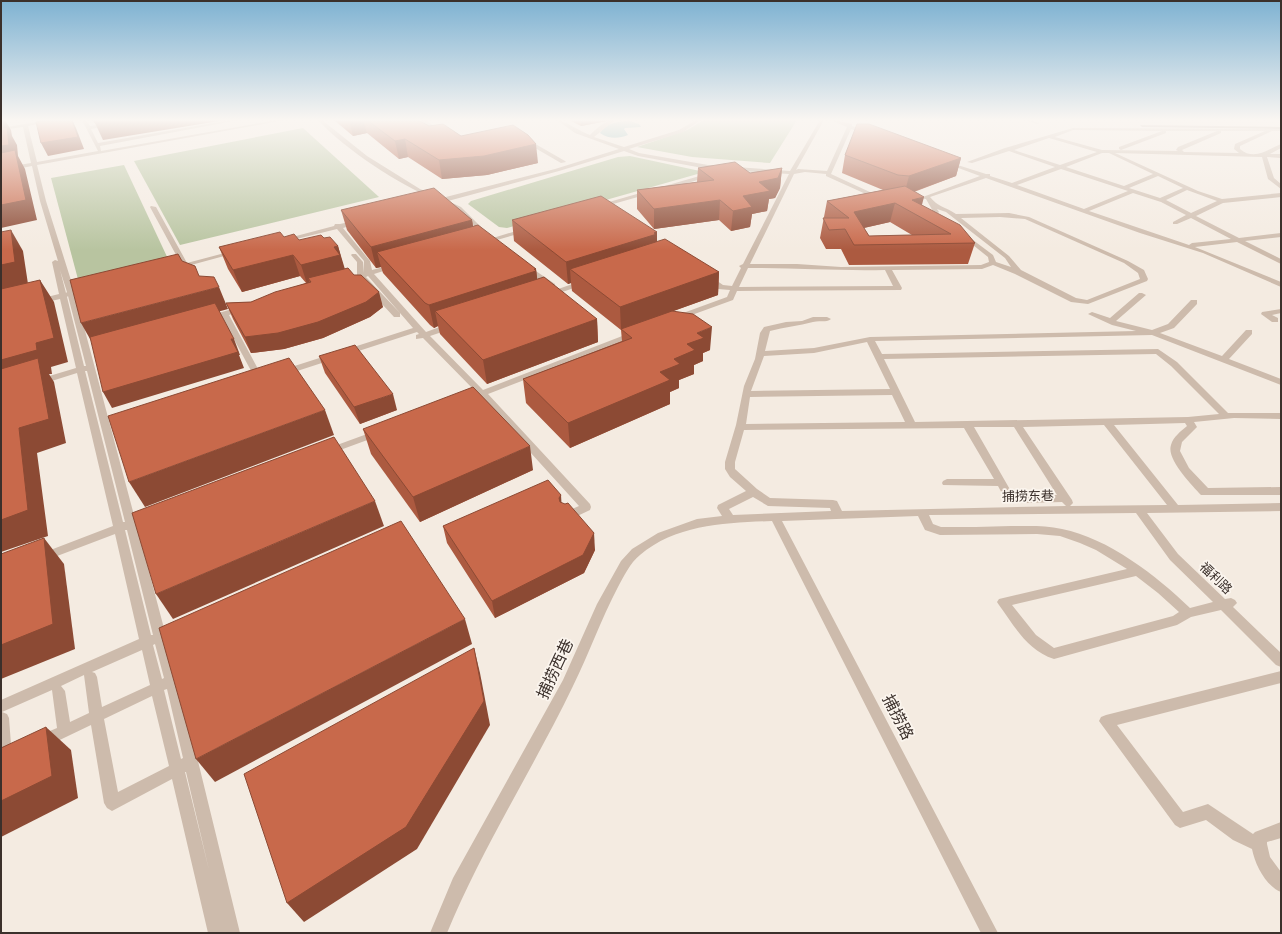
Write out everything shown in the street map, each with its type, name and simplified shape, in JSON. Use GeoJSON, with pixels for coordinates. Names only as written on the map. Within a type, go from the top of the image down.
{"type":"FeatureCollection","features":[{"type":"Feature","properties":{"kind":"street"},"geometry":{"type":"LineString","coordinates":[[1,169],[30,164]]}},
{"type":"Feature","properties":{"kind":"street"},"geometry":{"type":"LineString","coordinates":[[33,164],[70,292],[86,359],[105,428],[145,639],[216,933]]}},
{"type":"Feature","properties":{"kind":"street"},"geometry":{"type":"LineString","coordinates":[[373,164],[434,202],[451,210],[456,215]]}},
{"type":"Feature","properties":{"kind":"street"},"geometry":{"type":"LineString","coordinates":[[376,164],[418,190],[434,202],[459,208],[486,243],[536,228]]}},
{"type":"Feature","properties":{"kind":"street"},"geometry":{"type":"LineString","coordinates":[[434,202],[558,164]]}},
{"type":"Feature","properties":{"kind":"street"},"geometry":{"type":"LineString","coordinates":[[434,202],[577,164]]}},
{"type":"Feature","properties":{"kind":"street"},"geometry":{"type":"LineString","coordinates":[[691,164],[791,172],[805,170],[829,173],[828,175],[870,194],[889,198]]}},
{"type":"Feature","properties":{"kind":"street"},"geometry":{"type":"LineString","coordinates":[[671,318],[730,298],[734,287],[796,164]]}},
{"type":"Feature","properties":{"kind":"street"},"geometry":{"type":"LineString","coordinates":[[829,173],[833,164]]}},
{"type":"Feature","properties":{"kind":"street"},"geometry":{"type":"LineString","coordinates":[[954,164],[1149,234],[1191,246],[1281,284]]}},
{"type":"Feature","properties":{"kind":"street"},"geometry":{"type":"LineString","coordinates":[[1049,164],[1161,200],[1281,262]]}},
{"type":"Feature","properties":{"kind":"street"},"geometry":{"type":"LineString","coordinates":[[1014,185],[1074,164]]}},
{"type":"Feature","properties":{"kind":"street"},"geometry":{"type":"LineString","coordinates":[[1135,164],[1196,192],[1222,201]]}},
{"type":"Feature","properties":{"kind":"street"},"geometry":{"type":"LineString","coordinates":[[1266,164],[1271,179],[1281,187]]}},
{"type":"Feature","properties":{"kind":"street"},"geometry":{"type":"LineString","coordinates":[[603,210],[602,206],[740,168]]}},
{"type":"Feature","properties":{"kind":"street"},"geometry":{"type":"LineString","coordinates":[[1124,188],[1158,174]]}},
{"type":"Feature","properties":{"kind":"street"},"geometry":{"type":"LineString","coordinates":[[916,199],[927,197],[988,176]]}},
{"type":"Feature","properties":{"kind":"street"},"geometry":{"type":"LineString","coordinates":[[1161,200],[1187,188]]}},
{"type":"Feature","properties":{"kind":"street"},"geometry":{"type":"LineString","coordinates":[[1085,211],[1133,191]]}},
{"type":"Feature","properties":{"kind":"street"},"geometry":{"type":"LineString","coordinates":[[1175,223],[1222,201],[1281,195]]}},
{"type":"Feature","properties":{"kind":"street"},"geometry":{"type":"LineString","coordinates":[[927,197],[934,206],[935,211],[941,216]]}},
{"type":"Feature","properties":{"kind":"street"},"geometry":{"type":"LineString","coordinates":[[934,206],[948,211],[1007,257],[1018,272]]}},
{"type":"Feature","properties":{"kind":"street"},"geometry":{"type":"LineString","coordinates":[[153,207],[184,264]]}},
{"type":"Feature","properties":{"kind":"street"},"geometry":{"type":"LineString","coordinates":[[745,266],[797,266],[841,269],[982,267],[993,263],[1018,272],[1074,300],[1083,302],[1088,302],[1143,282],[1144,279],[1142,272],[1126,262],[1027,218],[1012,214],[973,218],[954,216]]}},
{"type":"Feature","properties":{"kind":"street"},"geometry":{"type":"LineString","coordinates":[[274,242],[368,218]]}},
{"type":"Feature","properties":{"kind":"street"},"geometry":{"type":"LineString","coordinates":[[334,226],[360,262],[366,276],[416,331],[477,393],[584,508],[567,516]]}},
{"type":"Feature","properties":{"kind":"street"},"geometry":{"type":"LineString","coordinates":[[960,231],[991,256],[993,263]]}},
{"type":"Feature","properties":{"kind":"street"},"geometry":{"type":"LineString","coordinates":[[1191,246],[1281,236]]}},
{"type":"Feature","properties":{"kind":"street"},"geometry":{"type":"LineString","coordinates":[[169,268],[245,249]]}},
{"type":"Feature","properties":{"kind":"street"},"geometry":{"type":"LineString","coordinates":[[522,263],[559,291]]}},
{"type":"Feature","properties":{"kind":"street"},"geometry":{"type":"LineString","coordinates":[[342,282],[404,265]]}},
{"type":"Feature","properties":{"kind":"street"},"geometry":{"type":"LineString","coordinates":[[700,271],[722,287],[898,288],[887,268]]}},
{"type":"Feature","properties":{"kind":"street"},"geometry":{"type":"LineString","coordinates":[[545,294],[588,281]]}},
{"type":"Feature","properties":{"kind":"street"},"geometry":{"type":"LineString","coordinates":[[31,302],[70,292]]}},
{"type":"Feature","properties":{"kind":"street"},"geometry":{"type":"LineString","coordinates":[[1111,321],[1142,295]]}},
{"type":"Feature","properties":{"kind":"street"},"geometry":{"type":"LineString","coordinates":[[760,354],[808,351],[833,347],[860,339],[1141,335],[1153,333],[1171,326],[1194,302]]}},
{"type":"Feature","properties":{"kind":"street"},"geometry":{"type":"LineString","coordinates":[[202,322],[247,309]]}},
{"type":"Feature","properties":{"kind":"street"},"geometry":{"type":"LineString","coordinates":[[1275,320],[1265,314],[1281,311]]}},
{"type":"Feature","properties":{"kind":"street"},"geometry":{"type":"LineString","coordinates":[[1092,314],[1153,333],[1281,382]]}},
{"type":"Feature","properties":{"kind":"street"},"geometry":{"type":"LineString","coordinates":[[224,316],[263,377],[416,331],[460,323]]}},
{"type":"Feature","properties":{"kind":"street"},"geometry":{"type":"LineString","coordinates":[[827,319],[813,319],[803,323],[786,324],[767,329],[764,333],[760,354],[746,394],[740,427],[730,462],[730,468],[734,475],[753,492],[768,502],[833,504],[838,514]]}},
{"type":"Feature","properties":{"kind":"street"},"geometry":{"type":"LineString","coordinates":[[457,400],[639,331]]}},
{"type":"Feature","properties":{"kind":"street"},"geometry":{"type":"LineString","coordinates":[[1223,360],[1249,332]]}},
{"type":"Feature","properties":{"kind":"street"},"geometry":{"type":"LineString","coordinates":[[1141,335],[1174,364],[1226,416]]}},
{"type":"Feature","properties":{"kind":"street"},"geometry":{"type":"LineString","coordinates":[[870,339],[911,424]]}},
{"type":"Feature","properties":{"kind":"street"},"geometry":{"type":"LineString","coordinates":[[878,356],[1158,351]]}},
{"type":"Feature","properties":{"kind":"street"},"geometry":{"type":"LineString","coordinates":[[30,383],[86,359]]}},
{"type":"Feature","properties":{"kind":"street"},"geometry":{"type":"LineString","coordinates":[[746,394],[895,392]]}},
{"type":"Feature","properties":{"kind":"street"},"geometry":{"type":"LineString","coordinates":[[740,427],[1018,424],[1188,420],[1226,416],[1281,416]]}},
{"type":"Feature","properties":{"kind":"street"},"geometry":{"type":"LineString","coordinates":[[1188,420],[1192,427],[1175,444],[1174,451],[1177,459],[1205,492],[1281,491]]}},
{"type":"Feature","properties":{"kind":"street"},"geometry":{"type":"LineString","coordinates":[[1108,422],[1176,509]]}},
{"type":"Feature","properties":{"kind":"street"},"geometry":{"type":"LineString","coordinates":[[967,424],[1009,496],[1027,499],[1065,498]]}},
{"type":"Feature","properties":{"kind":"street"},"geometry":{"type":"LineString","coordinates":[[1018,424],[1072,510]]}},
{"type":"Feature","properties":{"kind":"street"},"geometry":{"type":"LineString","coordinates":[[321,452],[387,427]]}},
{"type":"Feature","properties":{"kind":"street"},"geometry":{"type":"LineString","coordinates":[[947,483],[1000,482]]}},
{"type":"Feature","properties":{"kind":"street"},"geometry":{"type":"LineString","coordinates":[[730,518],[722,508],[753,492]]}},
{"type":"Feature","properties":{"kind":"street"},"geometry":{"type":"LineString","coordinates":[[1210,492],[1223,508]]}},
{"type":"Feature","properties":{"kind":"street","name":"捕捞东巷"},"geometry":{"type":"LineString","coordinates":[[775,517],[922,512],[1281,507]]}},
{"type":"Feature","properties":{"kind":"street","name":"福利路"},"geometry":{"type":"LineString","coordinates":[[1143,509],[1174,557],[1281,652]]}},
{"type":"Feature","properties":{"kind":"street"},"geometry":{"type":"LineString","coordinates":[[922,512],[929,527],[940,531],[1037,530],[1068,534],[1105,551],[1137,571],[1165,591],[1188,613]]}},
{"type":"Feature","properties":{"kind":"street"},"geometry":{"type":"LineString","coordinates":[[34,558],[124,524],[156,514]]}},
{"type":"Feature","properties":{"kind":"street","name":"捕捞西巷"},"geometry":{"type":"LineString","coordinates":[[438,933],[459,884],[568,684],[604,604],[626,564],[636,552],[662,536],[697,523],[730,518],[775,517]]}},
{"type":"Feature","properties":{"kind":"street","name":"捕捞路"},"geometry":{"type":"LineString","coordinates":[[775,517],[990,933]]}},
{"type":"Feature","properties":{"kind":"street"},"geometry":{"type":"LineString","coordinates":[[124,524],[158,633],[171,681],[232,933]]}},
{"type":"Feature","properties":{"kind":"street"},"geometry":{"type":"LineString","coordinates":[[1137,571],[1003,602],[1036,644],[1054,654],[1177,620],[1188,613],[1227,604]]}},
{"type":"Feature","properties":{"kind":"street","name":"福利路"},"geometry":{"type":"LineString","coordinates":[[1227,604],[1281,661]]}},
{"type":"Feature","properties":{"kind":"street"},"geometry":{"type":"LineString","coordinates":[[1,699],[158,633]]}},
{"type":"Feature","properties":{"kind":"street"},"geometry":{"type":"LineString","coordinates":[[18,752],[3,759],[2,712],[145,639]]}},
{"type":"Feature","properties":{"kind":"street"},"geometry":{"type":"LineString","coordinates":[[90,677],[98,715],[112,803],[190,762]]}},
{"type":"Feature","properties":{"kind":"street"},"geometry":{"type":"LineString","coordinates":[[1258,844],[1246,840],[1208,812],[1180,820],[1106,721],[1281,677]]}},
{"type":"Feature","properties":{"kind":"street"},"geometry":{"type":"LineString","coordinates":[[31,746],[171,681]]}},
{"type":"Feature","properties":{"kind":"street"},"geometry":{"type":"LineString","coordinates":[[58,691],[64,731]]}},
{"type":"Feature","properties":{"kind":"street"},"geometry":{"type":"LineString","coordinates":[[1281,830],[1260,837],[1258,844],[1264,863],[1281,884]]}},
{"type":"Feature","properties":{"kind":"green space"},"geometry":{"type":"Polygon","coordinates":[[[135,164],[342,164],[379,197],[180,245],[135,164]]]}},
{"type":"Feature","properties":{"kind":"green space"},"geometry":{"type":"Polygon","coordinates":[[[596,164],[665,164],[700,171],[701,173],[507,228],[499,227],[468,204],[471,201],[596,164]]]}},
{"type":"Feature","properties":{"kind":"green space"},"geometry":{"type":"Polygon","coordinates":[[[124,165],[169,261],[79,283],[51,178],[124,165]]]}},
{"type":"Feature","properties":{"kind":"building"},"geometry":{"type":"Polygon","coordinates":[[[1,164],[18,164],[26,200],[1,205],[1,164]]]}},
{"type":"Feature","properties":{"kind":"building"},"geometry":{"type":"Polygon","coordinates":[[[725,164],[737,164],[750,173],[782,168],[778,178],[759,182],[770,191],[743,196],[752,207],[733,211],[720,200],[654,209],[637,190],[714,180],[698,168],[725,164]]]}},
{"type":"Feature","properties":{"kind":"building"},"geometry":{"type":"Polygon","coordinates":[[[868,164],[945,164],[909,176],[898,175],[868,164]]]}},
{"type":"Feature","properties":{"kind":"building"},"geometry":{"type":"Polygon","coordinates":[[[905,186],[924,197],[912,200],[960,225],[975,243],[854,245],[845,229],[829,230],[823,218],[849,218],[827,201],[905,186]],[[895,203],[854,212],[869,236],[951,234],[895,203]]]}},
{"type":"Feature","properties":{"kind":"building"},"geometry":{"type":"Polygon","coordinates":[[[434,188],[472,220],[371,247],[341,210],[434,188]]]}},
{"type":"Feature","properties":{"kind":"building"},"geometry":{"type":"Polygon","coordinates":[[[601,196],[657,232],[654,233],[657,234],[566,262],[512,220],[601,196]]]}},
{"type":"Feature","properties":{"kind":"building"},"geometry":{"type":"Polygon","coordinates":[[[478,225],[536,269],[534,269],[536,271],[429,305],[425,303],[377,252],[478,225]]]}},
{"type":"Feature","properties":{"kind":"building"},"geometry":{"type":"Polygon","coordinates":[[[11,230],[15,262],[1,265],[1,232],[11,230]]]}},
{"type":"Feature","properties":{"kind":"building"},"geometry":{"type":"Polygon","coordinates":[[[280,232],[284,237],[294,234],[299,240],[321,235],[324,238],[330,237],[338,246],[334,247],[340,255],[301,265],[293,255],[233,270],[219,247],[280,232]]]}},
{"type":"Feature","properties":{"kind":"building"},"geometry":{"type":"Polygon","coordinates":[[[665,239],[719,272],[620,307],[570,269],[665,239]]]}},
{"type":"Feature","properties":{"kind":"building"},"geometry":{"type":"Polygon","coordinates":[[[178,254],[182,261],[195,266],[199,276],[214,277],[219,287],[81,323],[70,280],[178,254]]]}},
{"type":"Feature","properties":{"kind":"building"},"geometry":{"type":"Polygon","coordinates":[[[348,268],[354,275],[361,275],[379,292],[366,302],[318,322],[278,333],[245,337],[226,303],[251,302],[275,292],[311,282],[308,278],[348,268]]]}},
{"type":"Feature","properties":{"kind":"building"},"geometry":{"type":"Polygon","coordinates":[[[544,277],[597,319],[483,360],[435,311],[544,277]]]}},
{"type":"Feature","properties":{"kind":"building"},"geometry":{"type":"Polygon","coordinates":[[[40,280],[54,338],[36,343],[37,350],[1,360],[1,289],[40,280]]]}},
{"type":"Feature","properties":{"kind":"building"},"geometry":{"type":"Polygon","coordinates":[[[215,303],[234,339],[231,339],[238,352],[103,392],[90,337],[215,303]]]}},
{"type":"Feature","properties":{"kind":"building"},"geometry":{"type":"Polygon","coordinates":[[[672,311],[693,314],[712,327],[697,333],[704,338],[687,344],[695,350],[674,359],[680,364],[660,372],[670,380],[568,423],[523,379],[632,338],[621,329],[672,311]]]}},
{"type":"Feature","properties":{"kind":"building"},"geometry":{"type":"Polygon","coordinates":[[[355,345],[393,394],[354,407],[319,356],[355,345]]]}},
{"type":"Feature","properties":{"kind":"building"},"geometry":{"type":"Polygon","coordinates":[[[38,358],[49,419],[19,428],[28,510],[1,520],[1,369],[38,358]]]}},
{"type":"Feature","properties":{"kind":"building"},"geometry":{"type":"Polygon","coordinates":[[[289,358],[325,410],[129,482],[108,416],[289,358]]]}},
{"type":"Feature","properties":{"kind":"building"},"geometry":{"type":"Polygon","coordinates":[[[473,387],[530,446],[413,497],[363,429],[473,387]]]}},
{"type":"Feature","properties":{"kind":"building"},"geometry":{"type":"Polygon","coordinates":[[[334,437],[375,501],[156,594],[132,513],[334,437]]]}},
{"type":"Feature","properties":{"kind":"building"},"geometry":{"type":"Polygon","coordinates":[[[548,480],[561,495],[559,498],[560,502],[565,504],[568,503],[594,533],[583,555],[492,601],[443,526],[548,480]]]}},
{"type":"Feature","properties":{"kind":"building"},"geometry":{"type":"Polygon","coordinates":[[[401,521],[465,619],[196,759],[159,628],[401,521]]]}},
{"type":"Feature","properties":{"kind":"building"},"geometry":{"type":"Polygon","coordinates":[[[44,538],[53,624],[1,645],[1,554],[44,538]]]}},
{"type":"Feature","properties":{"kind":"building"},"geometry":{"type":"Polygon","coordinates":[[[474,648],[484,701],[406,827],[287,903],[244,774],[474,648]]]}},
{"type":"Feature","properties":{"kind":"building"},"geometry":{"type":"Polygon","coordinates":[[[46,727],[52,776],[1,801],[1,748],[46,727]]]}}]}
